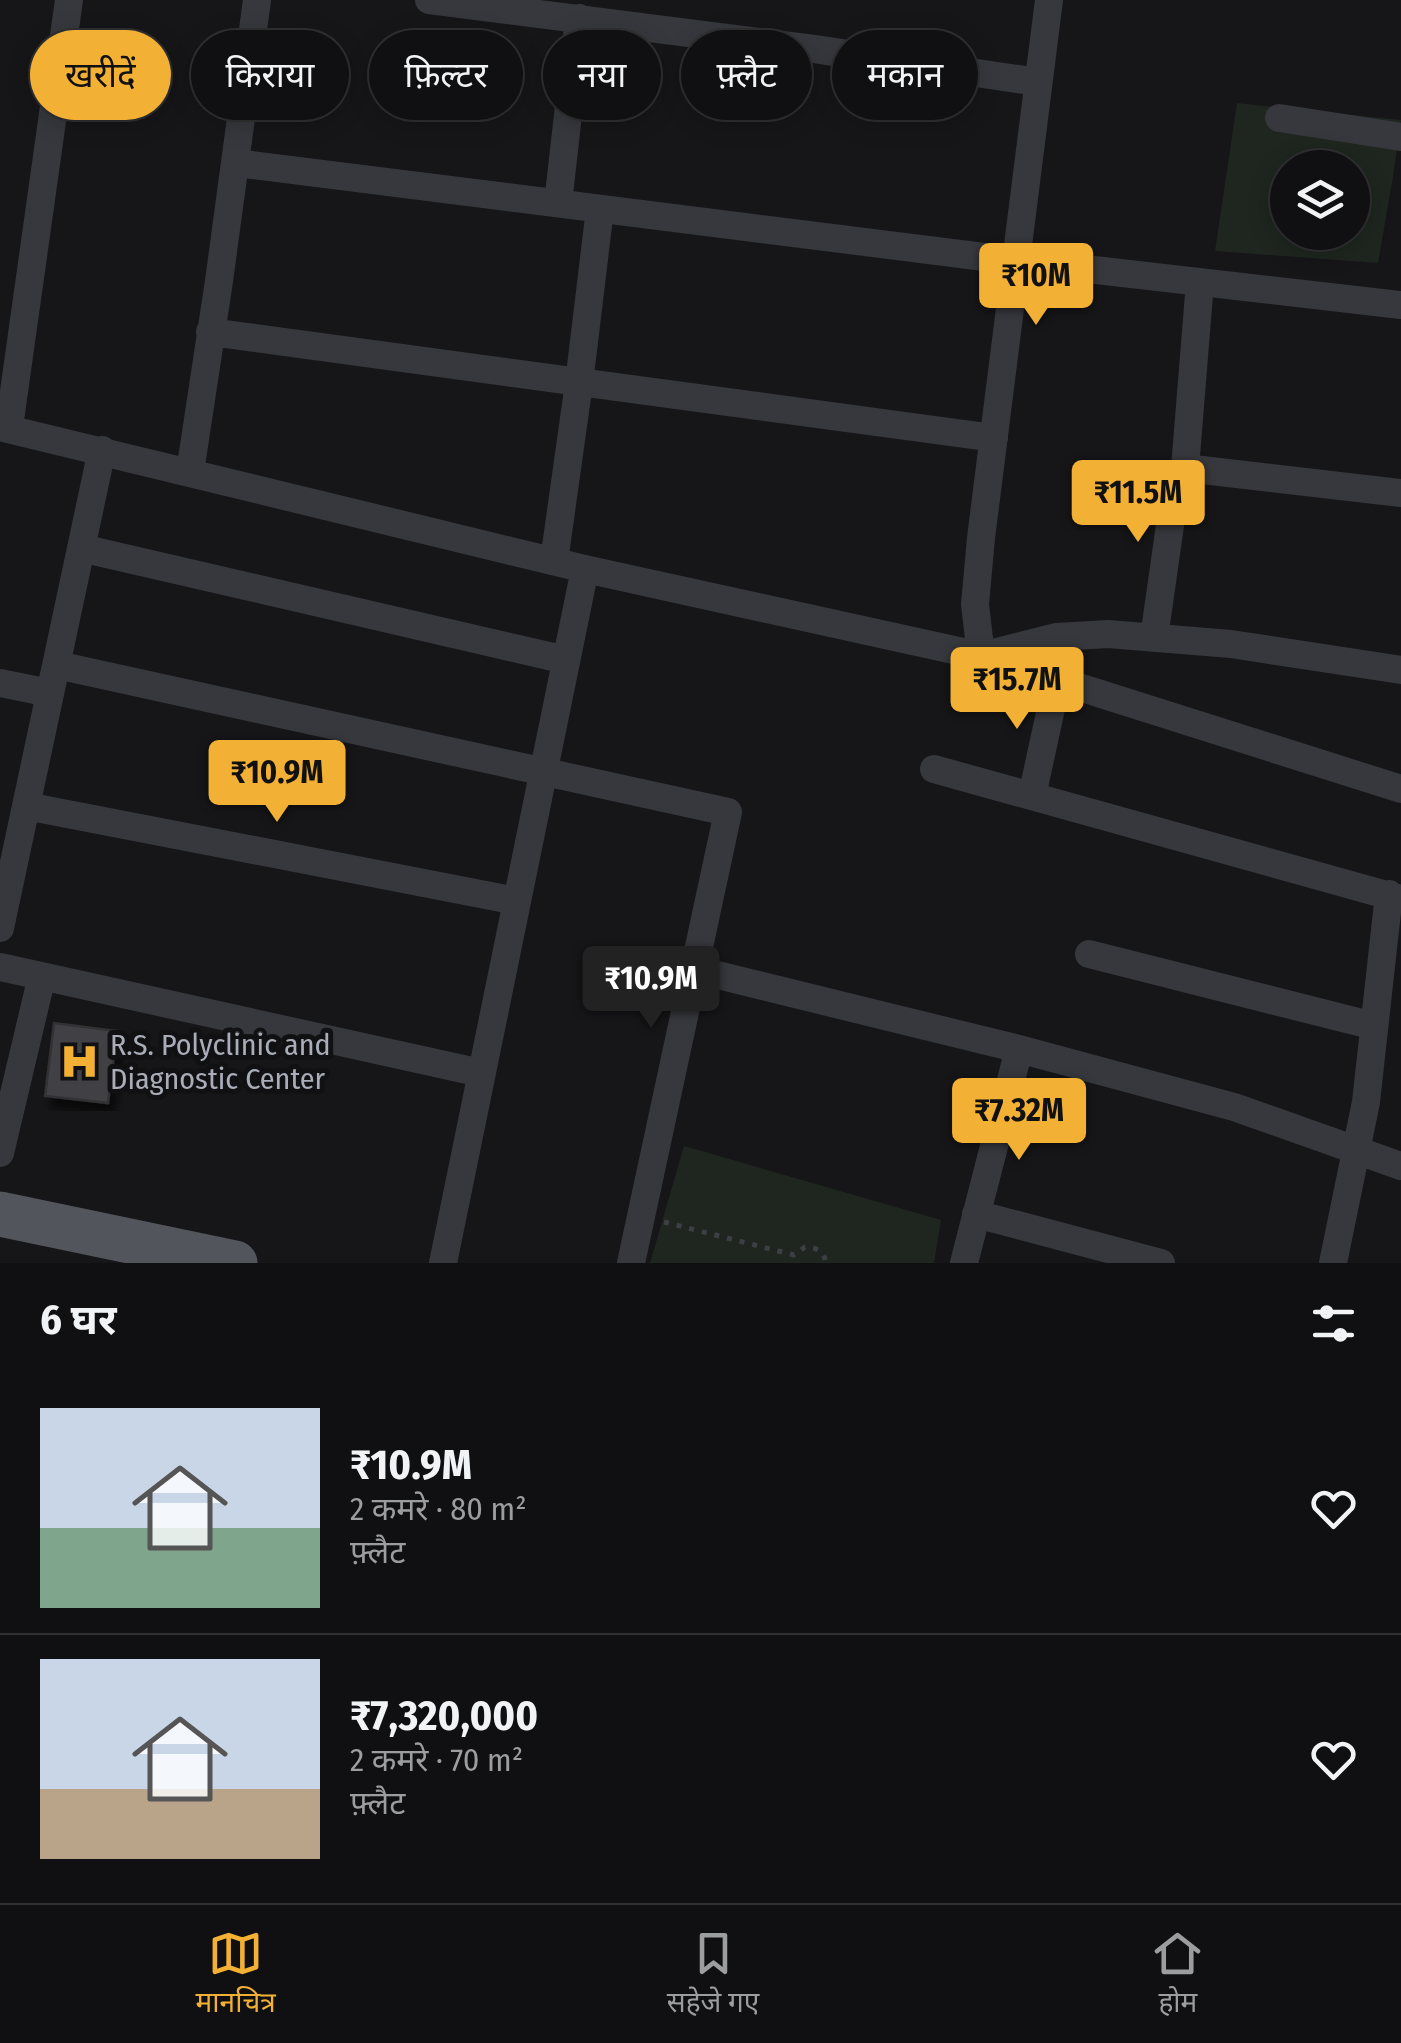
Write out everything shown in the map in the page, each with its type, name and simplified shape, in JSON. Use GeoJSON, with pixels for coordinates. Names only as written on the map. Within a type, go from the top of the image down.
{"type":"FeatureCollection","features":[{"type":"Feature","properties":{"kind":"main road"},"geometry":{"type":"LineString","coordinates":[[0,1214],[236,1263]]}},
{"type":"Feature","properties":{"kind":"street"},"geometry":{"type":"LineString","coordinates":[[69,0],[5,427],[585,569],[980,656],[1401,788]]}},
{"type":"Feature","properties":{"kind":"street"},"geometry":{"type":"LineString","coordinates":[[190,472],[257,0]]}},
{"type":"Feature","properties":{"kind":"street"},"geometry":{"type":"LineString","coordinates":[[429,0],[589,13],[1038,82]]}},
{"type":"Feature","properties":{"kind":"street"},"geometry":{"type":"LineString","coordinates":[[980,656],[975,604],[1049,0]]}},
{"type":"Feature","properties":{"kind":"street"},"geometry":{"type":"LineString","coordinates":[[558,203],[589,13]]}},
{"type":"Feature","properties":{"kind":"street"},"geometry":{"type":"LineString","coordinates":[[1279,118],[1401,137]]}},
{"type":"Feature","properties":{"kind":"street"},"geometry":{"type":"LineString","coordinates":[[236,162],[1016,261],[1401,304]]}},
{"type":"Feature","properties":{"kind":"street"},"geometry":{"type":"LineString","coordinates":[[554,561],[600,209]]}},
{"type":"Feature","properties":{"kind":"street"},"geometry":{"type":"LineString","coordinates":[[1154,638],[1174,497],[1185,468],[1200,282]]}},
{"type":"Feature","properties":{"kind":"street"},"geometry":{"type":"LineString","coordinates":[[0,284],[28,290]]}},
{"type":"Feature","properties":{"kind":"street"},"geometry":{"type":"LineString","coordinates":[[210,332],[994,438]]}},
{"type":"Feature","properties":{"kind":"street"},"geometry":{"type":"LineString","coordinates":[[0,928],[102,450]]}},
{"type":"Feature","properties":{"kind":"street"},"geometry":{"type":"LineString","coordinates":[[1185,468],[1401,493]]}},
{"type":"Feature","properties":{"kind":"street"},"geometry":{"type":"LineString","coordinates":[[82,548],[566,660]]}},
{"type":"Feature","properties":{"kind":"street"},"geometry":{"type":"LineString","coordinates":[[443,1263],[585,569]]}},
{"type":"Feature","properties":{"kind":"street"},"geometry":{"type":"LineString","coordinates":[[980,656],[1056,637],[1108,634],[1231,644],[1401,670]]}},
{"type":"Feature","properties":{"kind":"street"},"geometry":{"type":"LineString","coordinates":[[56,665],[728,812],[632,1263]]}},
{"type":"Feature","properties":{"kind":"street"},"geometry":{"type":"LineString","coordinates":[[1032,796],[1057,681]]}},
{"type":"Feature","properties":{"kind":"street"},"geometry":{"type":"LineString","coordinates":[[0,683],[50,693]]}},
{"type":"Feature","properties":{"kind":"street"},"geometry":{"type":"LineString","coordinates":[[934,769],[1395,897],[1366,1102],[1332,1263]]}},
{"type":"Feature","properties":{"kind":"street"},"geometry":{"type":"LineString","coordinates":[[26,806],[517,901]]}},
{"type":"Feature","properties":{"kind":"street"},"geometry":{"type":"LineString","coordinates":[[1089,954],[1374,1026]]}},
{"type":"Feature","properties":{"kind":"street"},"geometry":{"type":"LineString","coordinates":[[0,967],[482,1074]]}},
{"type":"Feature","properties":{"kind":"street"},"geometry":{"type":"LineString","coordinates":[[693,969],[1234,1107],[1401,1166]]}},
{"type":"Feature","properties":{"kind":"street"},"geometry":{"type":"LineString","coordinates":[[0,1153],[42,976]]}},
{"type":"Feature","properties":{"kind":"street"},"geometry":{"type":"LineString","coordinates":[[964,1263],[1018,1049]]}},
{"type":"Feature","properties":{"kind":"street"},"geometry":{"type":"LineString","coordinates":[[976,1214],[1160,1263]]}},
{"type":"Feature","properties":{"kind":"path"},"geometry":{"type":"LineString","coordinates":[[642,1216],[794,1259],[805,1247],[815,1247],[827,1263]]}},
{"type":"Feature","properties":{"kind":"shaded area"},"geometry":{"type":"Polygon","coordinates":[[[1237,103],[1401,120],[1378,263],[1215,251],[1237,103]]]}},
{"type":"Feature","properties":{"kind":"shaded area"},"geometry":{"type":"Polygon","coordinates":[[[684,1146],[941,1220],[934,1263],[650,1263],[684,1146]]]}},
{"type":"Feature","properties":{"kind":"building"},"geometry":{"type":"Polygon","coordinates":[[[54,1023],[117,1031],[108,1103],[45,1096],[54,1023]]]}},
{"type":"Feature","properties":{"kind":"place","name":"R.S. Polyclinic and Diagnostic Center"},"geometry":{"type":"Point","coordinates":[80,1062]}}]}
